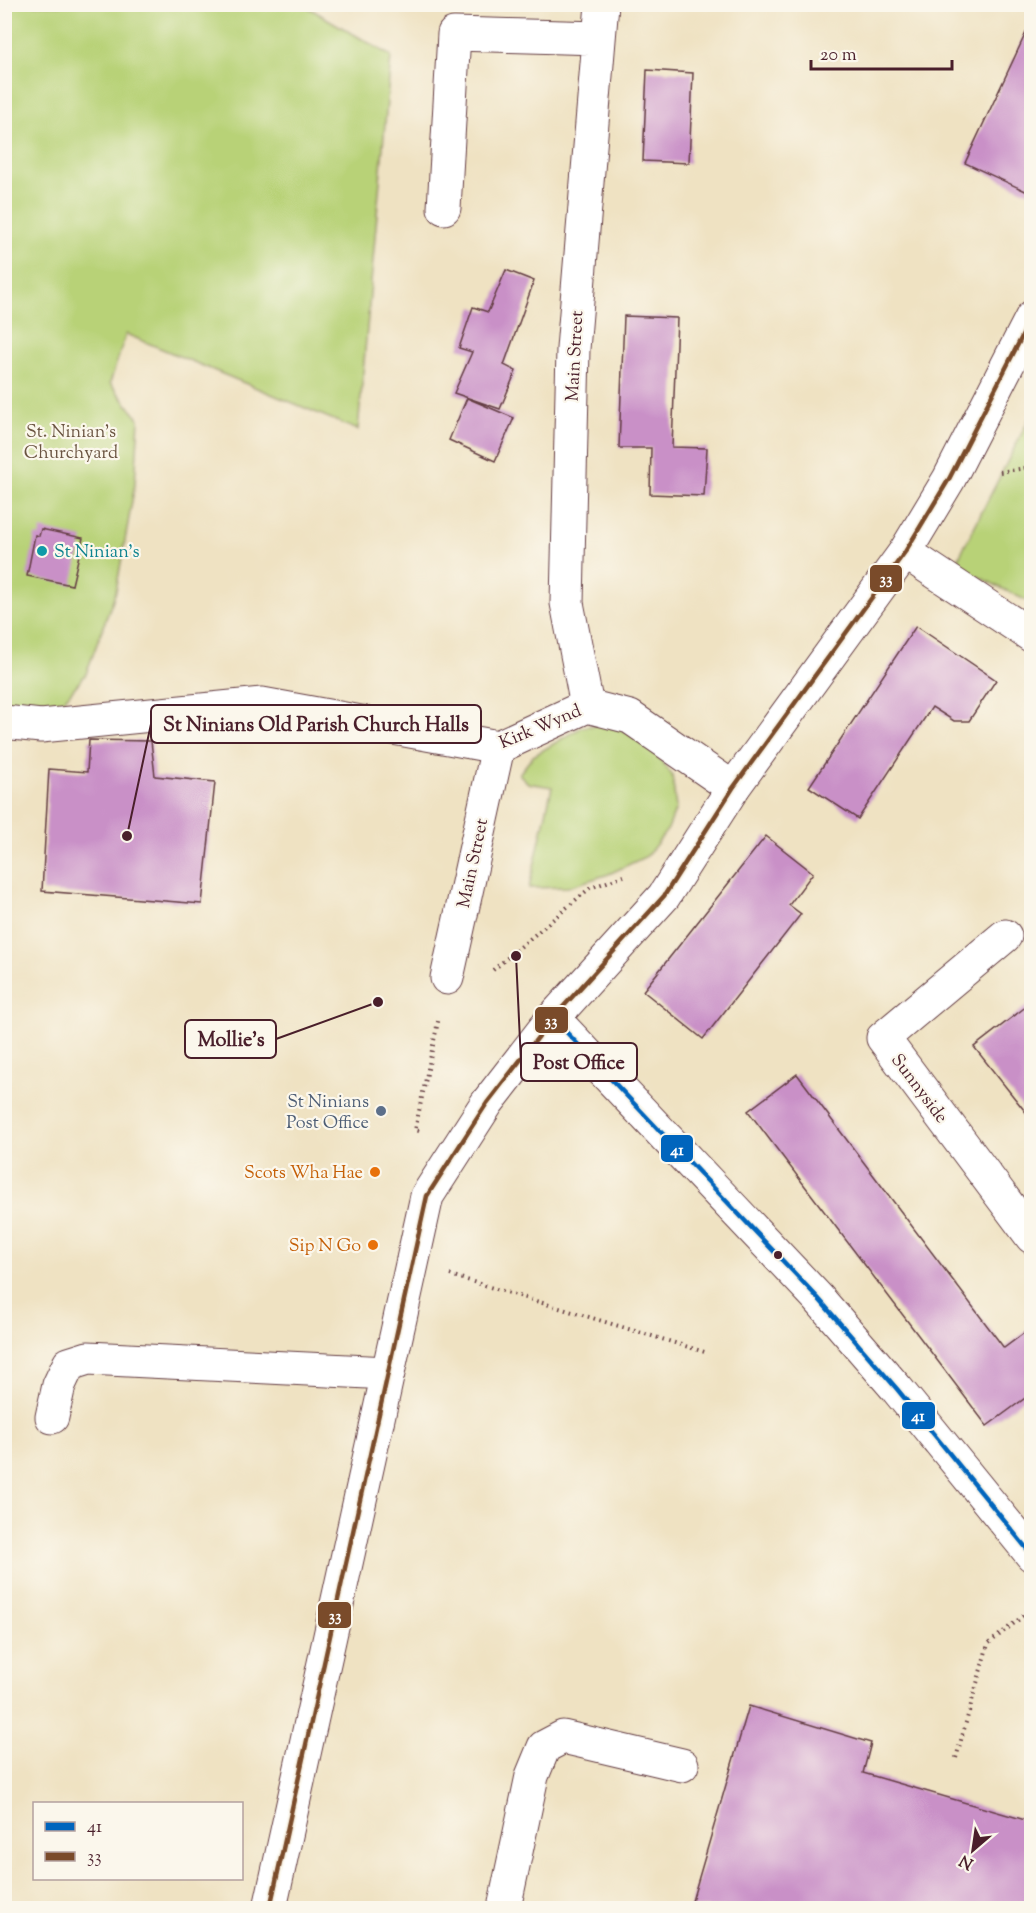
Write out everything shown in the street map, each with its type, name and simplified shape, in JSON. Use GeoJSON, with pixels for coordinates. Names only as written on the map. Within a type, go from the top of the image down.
{"type":"FeatureCollection","features":[{"type":"Feature","properties":{"kind":"street","name":"Main Street"},"geometry":{"type":"LineString","coordinates":[[587,706],[567,603],[573,348],[602,4]]}},
{"type":"Feature","properties":{"kind":"street"},"geometry":{"type":"LineString","coordinates":[[444,208],[454,34],[599,38]]}},
{"type":"Feature","properties":{"kind":"street"},"geometry":{"type":"LineString","coordinates":[[270,1908],[427,1196],[487,1103],[553,1018],[664,896],[733,788],[905,552],[948,479],[1032,317]]}},
{"type":"Feature","properties":{"kind":"street"},"geometry":{"type":"LineString","coordinates":[[905,552],[1032,636]]}},
{"type":"Feature","properties":{"kind":"street","name":"Kirk Wynd"},"geometry":{"type":"LineString","coordinates":[[4,722],[41,726],[262,704],[498,747],[587,706],[630,717],[733,788]]}},
{"type":"Feature","properties":{"kind":"street","name":"Main Street"},"geometry":{"type":"LineString","coordinates":[[447,978],[498,747]]}},
{"type":"Feature","properties":{"kind":"street","name":"Sunnyside"},"geometry":{"type":"LineString","coordinates":[[1005,936],[883,1038],[1032,1237]]}},
{"type":"Feature","properties":{"kind":"street"},"geometry":{"type":"LineString","coordinates":[[553,1018],[818,1298],[897,1389],[1031,1553]]}},
{"type":"Feature","properties":{"kind":"street"},"geometry":{"type":"LineString","coordinates":[[52,1417],[59,1385],[69,1364],[88,1358],[388,1374]]}},
{"type":"Feature","properties":{"kind":"street"},"geometry":{"type":"LineString","coordinates":[[504,1908],[532,1776],[543,1747],[563,1737],[682,1765]]}},
{"type":"Feature","properties":{"kind":"path"},"geometry":{"type":"LineString","coordinates":[[492,970],[590,888],[629,874],[664,896]]}},
{"type":"Feature","properties":{"kind":"path"},"geometry":{"type":"LineString","coordinates":[[447,978],[415,1130],[458,1147]]}},
{"type":"Feature","properties":{"kind":"path"},"geometry":{"type":"LineString","coordinates":[[412,1264],[708,1353]]}},
{"type":"Feature","properties":{"kind":"path"},"geometry":{"type":"LineString","coordinates":[[956,1758],[988,1644],[1032,1610]]}},
{"type":"Feature","properties":{"kind":"green space","name":"St. Ninian's Churchyard"},"geometry":{"type":"Polygon","coordinates":[[[4,5],[304,5],[391,56],[358,430],[126,334],[110,383],[139,419],[135,484],[116,591],[86,674],[63,701],[27,706],[4,703],[4,5]]]}},
{"type":"Feature","properties":{"kind":"green space"},"geometry":{"type":"Polygon","coordinates":[[[1031,415],[1031,603],[955,565],[1031,415]]]}},
{"type":"Feature","properties":{"kind":"green space"},"geometry":{"type":"Polygon","coordinates":[[[605,724],[629,733],[654,751],[672,775],[676,808],[668,829],[647,856],[609,874],[568,887],[529,888],[552,787],[528,783],[519,774],[533,756],[582,727],[605,724]]]}},
{"type":"Feature","properties":{"kind":"building"},"geometry":{"type":"Polygon","coordinates":[[[1032,20],[1032,194],[965,163],[1032,20]]]}},
{"type":"Feature","properties":{"kind":"building"},"geometry":{"type":"Polygon","coordinates":[[[647,70],[693,73],[689,163],[643,161],[647,70]]]}},
{"type":"Feature","properties":{"kind":"building"},"geometry":{"type":"Polygon","coordinates":[[[506,270],[534,281],[504,365],[516,371],[500,409],[454,393],[472,352],[459,348],[473,307],[488,312],[506,270]]]}},
{"type":"Feature","properties":{"kind":"building"},"geometry":{"type":"Polygon","coordinates":[[[624,316],[677,318],[672,447],[707,448],[704,496],[650,494],[651,448],[619,448],[624,316]]]}},
{"type":"Feature","properties":{"kind":"building"},"geometry":{"type":"Polygon","coordinates":[[[467,398],[514,418],[495,461],[449,440],[467,398]]]}},
{"type":"Feature","properties":{"kind":"building","name":"St Ninian's"},"geometry":{"type":"Polygon","coordinates":[[[41,529],[83,538],[72,585],[27,576],[35,535],[39,536],[41,529]]]}},
{"type":"Feature","properties":{"kind":"building"},"geometry":{"type":"Polygon","coordinates":[[[916,626],[996,680],[969,721],[954,721],[932,707],[858,819],[809,787],[916,626]]]}},
{"type":"Feature","properties":{"kind":"building"},"geometry":{"type":"Polygon","coordinates":[[[89,740],[151,741],[155,776],[215,782],[202,904],[42,891],[49,769],[87,772],[89,740]]]}},
{"type":"Feature","properties":{"kind":"building"},"geometry":{"type":"Polygon","coordinates":[[[766,836],[813,873],[789,905],[801,914],[703,1039],[643,991],[766,836]]]}},
{"type":"Feature","properties":{"kind":"building"},"geometry":{"type":"Polygon","coordinates":[[[1032,1002],[1032,1120],[974,1047],[1032,1002]]]}},
{"type":"Feature","properties":{"kind":"building"},"geometry":{"type":"Polygon","coordinates":[[[797,1074],[1004,1348],[1032,1327],[1032,1393],[987,1426],[748,1111],[797,1074]]]}},
{"type":"Feature","properties":{"kind":"building"},"geometry":{"type":"Polygon","coordinates":[[[749,1706],[871,1743],[863,1773],[1032,1822],[1032,1908],[690,1908],[749,1706]]]}},
{"type":"Feature","properties":{"kind":"transit line","name":"33"},"geometry":{"type":"LineString","coordinates":[[270,1908],[427,1196],[487,1103],[553,1018],[664,896],[733,788],[905,552],[949,479],[1032,317]]}},
{"type":"Feature","properties":{"kind":"transit line","name":"41"},"geometry":{"type":"LineString","coordinates":[[553,1018],[818,1298],[897,1389],[1032,1555]]}},
{"type":"Feature","properties":{"kind":"place","name":"St Ninian's"},"geometry":{"type":"Point","coordinates":[42,551]}},
{"type":"Feature","properties":{"kind":"place","name":"St Ninians Old Parish Church Halls"},"geometry":{"type":"Point","coordinates":[127,836]}},
{"type":"Feature","properties":{"kind":"place","name":"Post Office"},"geometry":{"type":"Point","coordinates":[516,956]}},
{"type":"Feature","properties":{"kind":"place","name":"Mollie's"},"geometry":{"type":"Point","coordinates":[378,1002]}},
{"type":"Feature","properties":{"kind":"place","name":"St Ninians Post Office"},"geometry":{"type":"Point","coordinates":[381,1111]}},
{"type":"Feature","properties":{"kind":"place","name":"Scots Wha Hae"},"geometry":{"type":"Point","coordinates":[375,1172]}},
{"type":"Feature","properties":{"kind":"place","name":"Sip N Go"},"geometry":{"type":"Point","coordinates":[373,1245]}}]}
